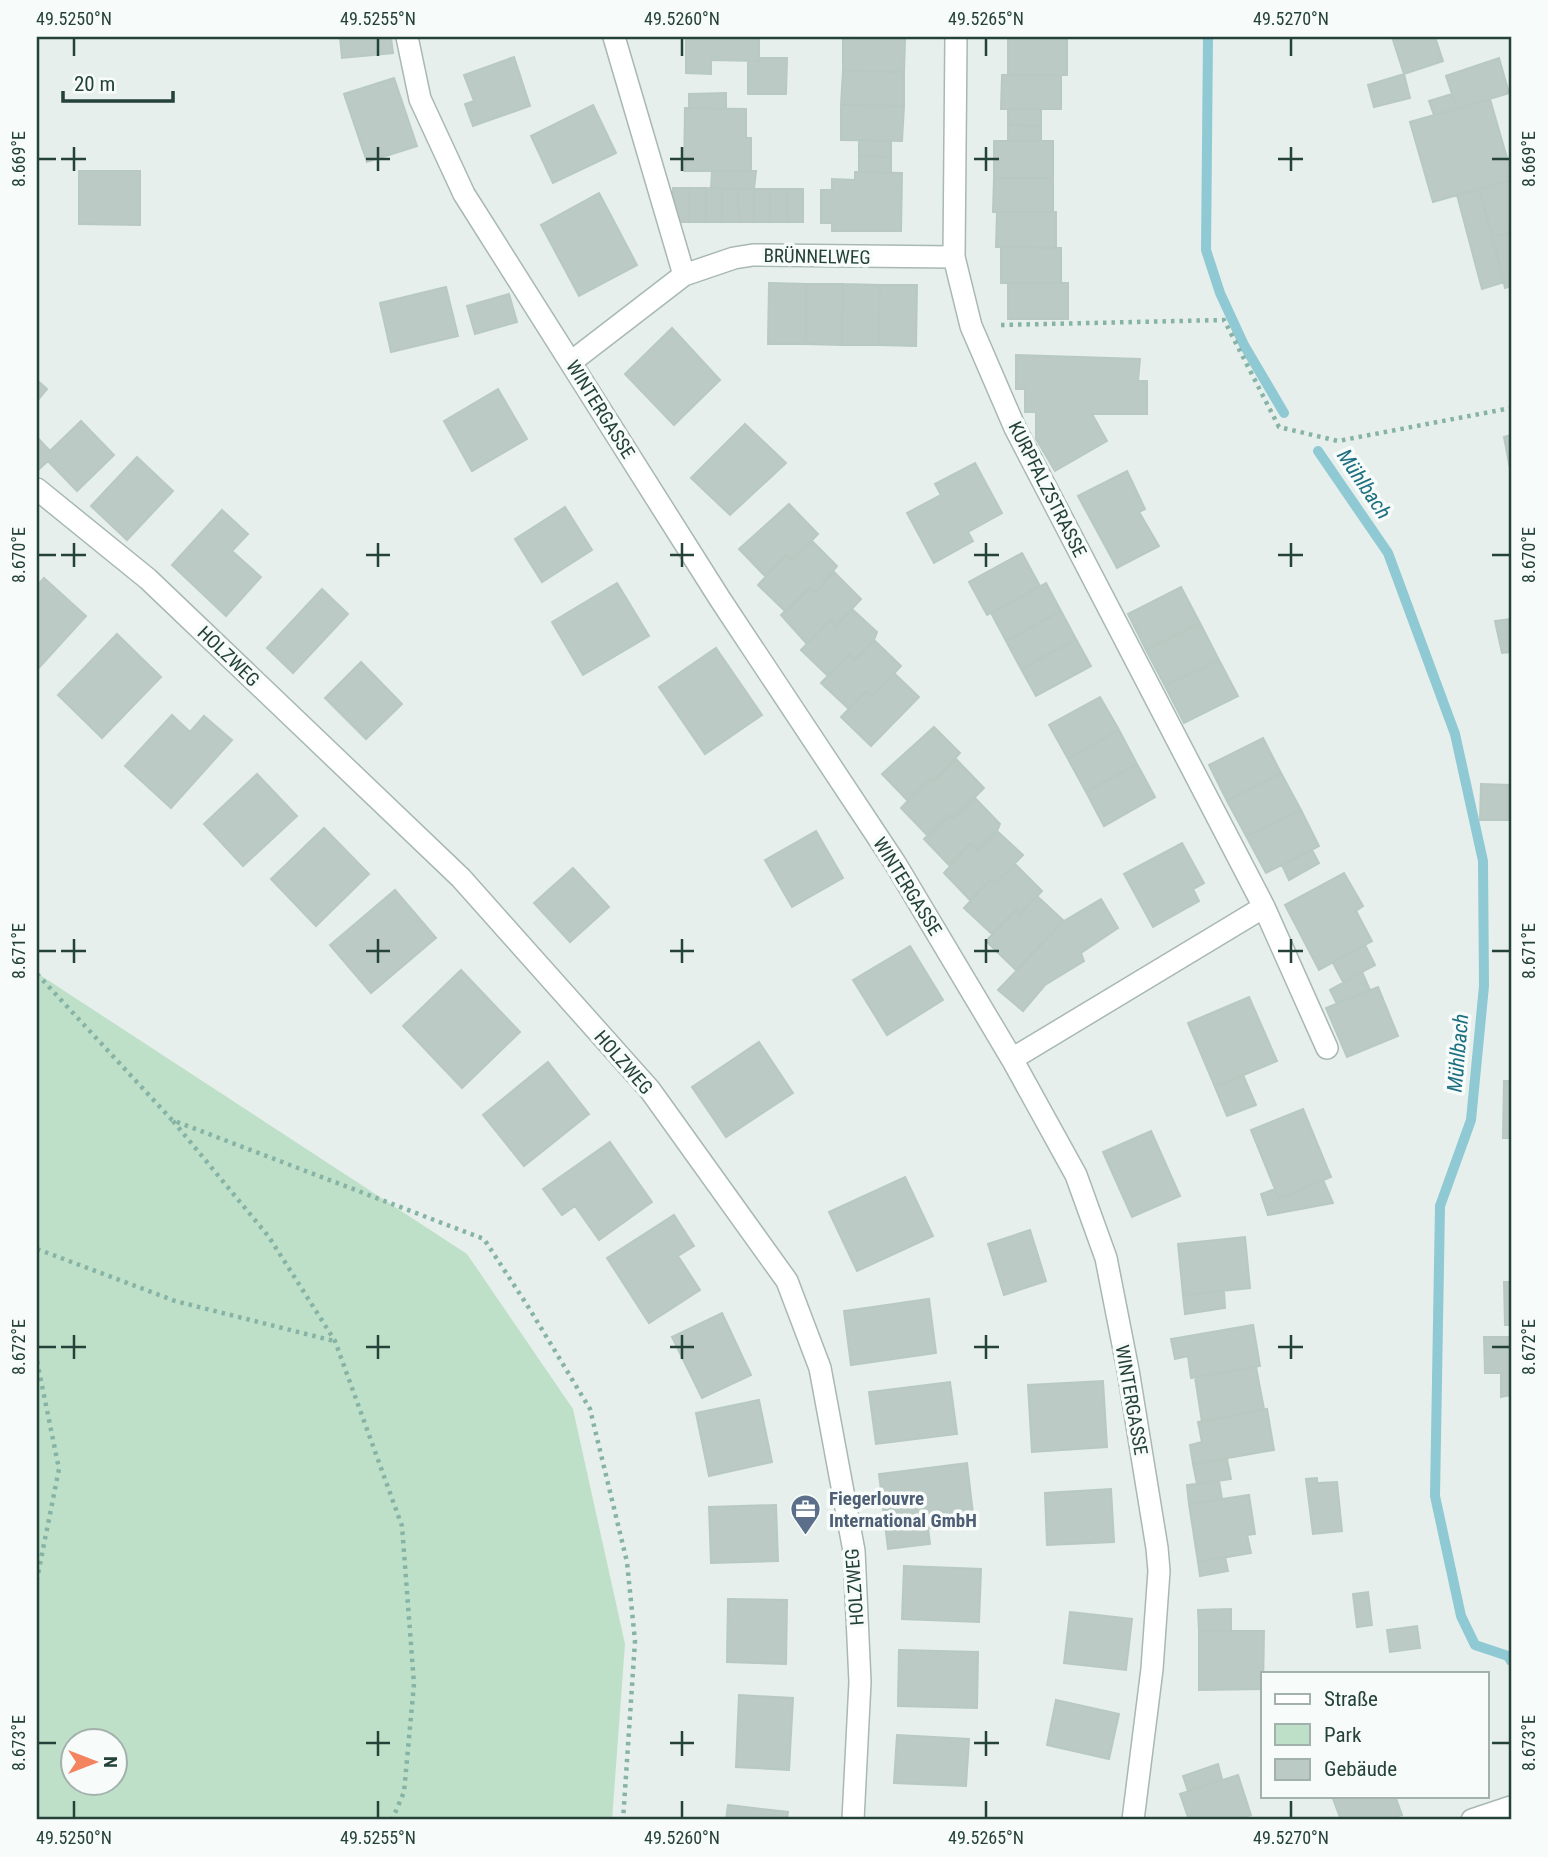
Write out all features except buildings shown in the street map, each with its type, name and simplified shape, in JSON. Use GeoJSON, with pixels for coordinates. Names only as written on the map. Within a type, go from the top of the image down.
{"type":"FeatureCollection","features":[{"type":"Feature","properties":{"kind":"street","name":"WINTERGASSE"},"geometry":{"type":"LineString","coordinates":[[407,37],[420,99],[464,194],[720,598],[895,863],[1012,1059],[1076,1175],[1106,1258],[1128,1370],[1157,1548],[1159,1571],[1152,1669],[1133,1820]]}},
{"type":"Feature","properties":{"kind":"street"},"geometry":{"type":"LineString","coordinates":[[614,37],[684,275]]}},
{"type":"Feature","properties":{"kind":"street","name":"KURPFALZSTRASSE"},"geometry":{"type":"LineString","coordinates":[[956,37],[954,257],[971,326],[1015,428],[1264,907],[1327,1048]]}},
{"type":"Feature","properties":{"kind":"street","name":"BRÜNNELWEG"},"geometry":{"type":"LineString","coordinates":[[571,362],[684,275],[734,258],[753,255],[954,257]]}},
{"type":"Feature","properties":{"kind":"street","name":"HOLZWEG"},"geometry":{"type":"LineString","coordinates":[[37,489],[148,579],[461,878],[650,1090],[787,1282],[820,1368],[854,1551],[860,1682],[853,1820]]}},
{"type":"Feature","properties":{"kind":"street"},"geometry":{"type":"LineString","coordinates":[[1012,1059],[1264,907]]}},
{"type":"Feature","properties":{"kind":"street"},"geometry":{"type":"LineString","coordinates":[[1472,1820],[1511,1807]]}},
{"type":"Feature","properties":{"kind":"path"},"geometry":{"type":"LineString","coordinates":[[971,326],[1224,320],[1279,427],[1338,441],[1511,408]]}},
{"type":"Feature","properties":{"kind":"path"},"geometry":{"type":"LineString","coordinates":[[37,974],[172,1120],[270,1237],[335,1341],[402,1526],[414,1684],[404,1792],[392,1820]]}},
{"type":"Feature","properties":{"kind":"path"},"geometry":{"type":"LineString","coordinates":[[172,1120],[484,1239],[529,1308],[590,1409],[627,1562],[635,1641],[623,1820]]}},
{"type":"Feature","properties":{"kind":"path"},"geometry":{"type":"LineString","coordinates":[[37,1249],[175,1301],[335,1341]]}},
{"type":"Feature","properties":{"kind":"path"},"geometry":{"type":"LineString","coordinates":[[37,1361],[59,1469],[37,1579]]}},
{"type":"Feature","properties":{"kind":"green space"},"geometry":{"type":"Polygon","coordinates":[[[37,973],[467,1254],[573,1409],[625,1644],[612,1820],[37,1820],[37,973]]]}},
{"type":"Feature","properties":{"kind":"waterway","name":"Mühlbach"},"geometry":{"type":"LineString","coordinates":[[1208,37],[1206,250],[1220,293],[1244,345],[1284,413]]}},
{"type":"Feature","properties":{"kind":"waterway","name":"Mühlbach"},"geometry":{"type":"LineString","coordinates":[[1318,451],[1388,553],[1455,734],[1483,861],[1484,986],[1471,1120],[1440,1206],[1435,1496],[1461,1616],[1475,1645],[1508,1656],[1511,1661]]}},
{"type":"Feature","properties":{"kind":"place","name":"Fiegerlouvre International GmbH"},"geometry":{"type":"Point","coordinates":[806,1536]}}]}
